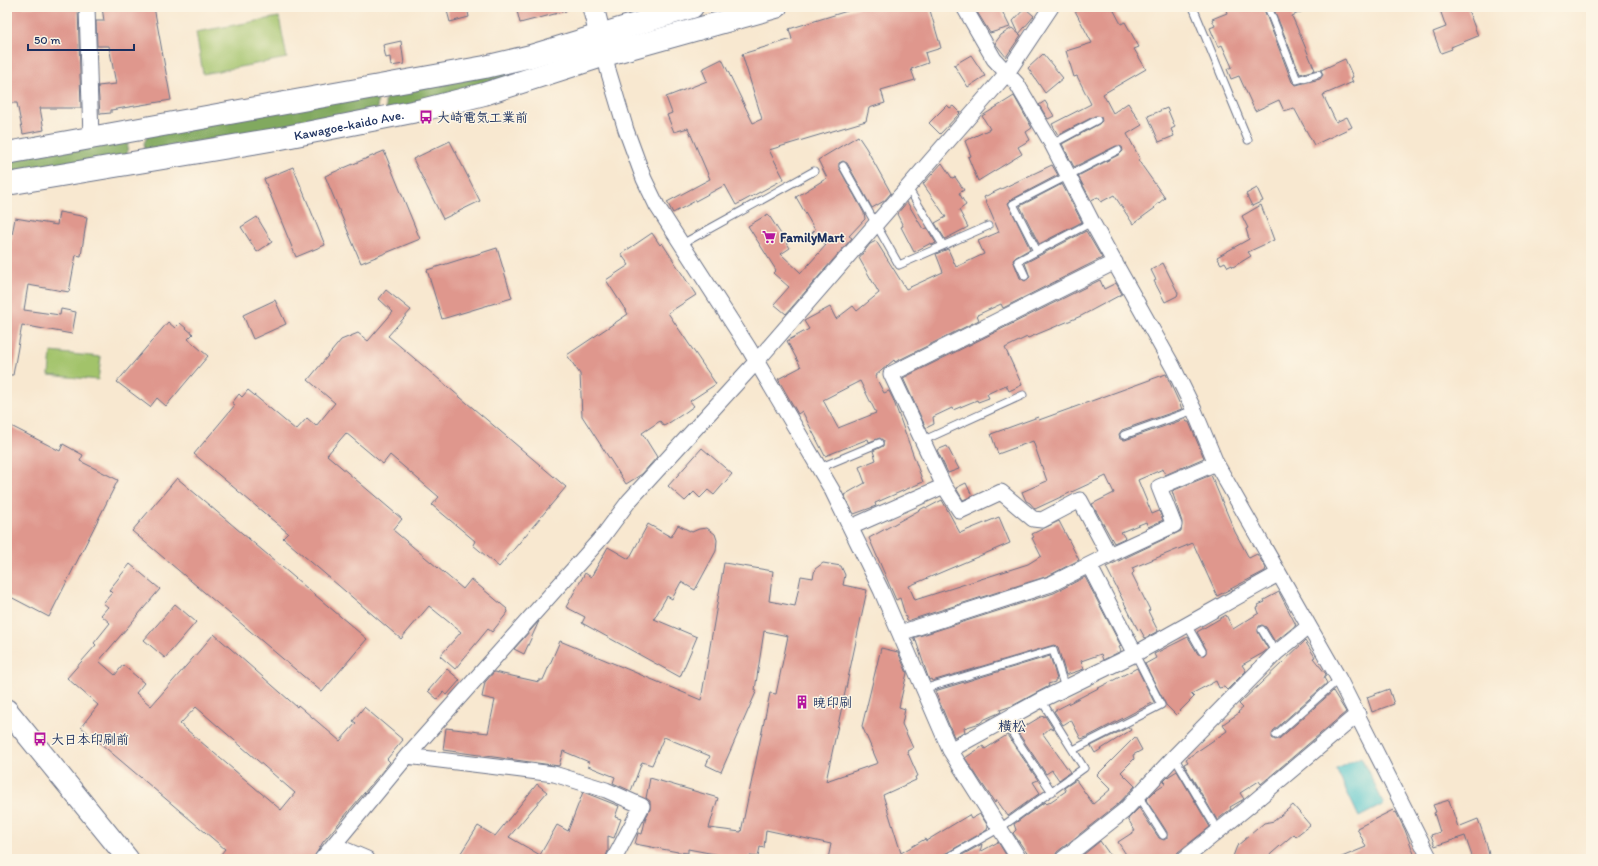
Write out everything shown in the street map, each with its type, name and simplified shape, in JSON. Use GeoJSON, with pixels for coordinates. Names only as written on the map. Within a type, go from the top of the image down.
{"type":"FeatureCollection","features":[{"type":"Feature","properties":{"kind":"highway","name":"Kawagoe-kaido Ave."},"geometry":{"type":"LineString","coordinates":[[7,184],[383,119],[484,94],[692,7]]}},
{"type":"Feature","properties":{"kind":"highway","name":"Kawagoe-kaido Ave."},"geometry":{"type":"LineString","coordinates":[[7,153],[485,67],[531,56],[602,45],[776,7]]}},
{"type":"Feature","properties":{"kind":"street"},"geometry":{"type":"LineString","coordinates":[[87,7],[91,138]]}},
{"type":"Feature","properties":{"kind":"street"},"geometry":{"type":"LineString","coordinates":[[593,7],[608,70],[626,130],[644,178],[657,206],[748,347],[819,468],[851,528],[900,633],[950,750],[1019,859]]}},
{"type":"Feature","properties":{"kind":"street"},"geometry":{"type":"LineString","coordinates":[[964,7],[994,59],[1017,84],[1052,144],[1092,222],[1194,410],[1216,463],[1358,714],[1430,859]]}},
{"type":"Feature","properties":{"kind":"street"},"geometry":{"type":"LineString","coordinates":[[322,859],[407,756],[603,536],[629,501],[756,362],[1007,73],[1051,7]]}},
{"type":"Feature","properties":{"kind":"street"},"geometry":{"type":"LineString","coordinates":[[1109,555],[1080,500],[1042,520],[1033,519],[1001,492],[960,511],[944,486],[891,374],[1115,262]]}},
{"type":"Feature","properties":{"kind":"street"},"geometry":{"type":"LineString","coordinates":[[900,633],[1051,584],[1174,525],[1159,487],[1216,463]]}},
{"type":"Feature","properties":{"kind":"street"},"geometry":{"type":"LineString","coordinates":[[851,528],[944,486]]}},
{"type":"Feature","properties":{"kind":"street"},"geometry":{"type":"LineString","coordinates":[[1089,565],[1135,654]]}},
{"type":"Feature","properties":{"kind":"street"},"geometry":{"type":"LineString","coordinates":[[950,750],[1041,700],[1135,654],[1278,574]]}},
{"type":"Feature","properties":{"kind":"street"},"geometry":{"type":"LineString","coordinates":[[1063,859],[1124,811],[1174,757],[1276,653],[1308,627]]}},
{"type":"Feature","properties":{"kind":"street"},"geometry":{"type":"LineString","coordinates":[[7,710],[128,859]]}},
{"type":"Feature","properties":{"kind":"street"},"geometry":{"type":"LineString","coordinates":[[1184,859],[1358,714]]}},
{"type":"Feature","properties":{"kind":"street"},"geometry":{"type":"LineString","coordinates":[[407,756],[554,774],[606,790],[642,806],[614,859]]}},
{"type":"Feature","properties":{"kind":"street"},"geometry":{"type":"LineString","coordinates":[[334,845],[367,859]]}},
{"type":"Feature","properties":{"kind":"lane"},"geometry":{"type":"LineString","coordinates":[[1193,7],[1248,140]]}},
{"type":"Feature","properties":{"kind":"lane"},"geometry":{"type":"LineString","coordinates":[[1268,7],[1297,80],[1318,74]]}},
{"type":"Feature","properties":{"kind":"lane"},"geometry":{"type":"LineString","coordinates":[[1052,144],[1097,120]]}},
{"type":"Feature","properties":{"kind":"lane"},"geometry":{"type":"LineString","coordinates":[[1037,251],[1014,204],[1118,150]]}},
{"type":"Feature","properties":{"kind":"lane"},"geometry":{"type":"LineString","coordinates":[[843,166],[899,265],[988,226]]}},
{"type":"Feature","properties":{"kind":"lane"},"geometry":{"type":"LineString","coordinates":[[682,244],[814,171]]}},
{"type":"Feature","properties":{"kind":"lane"},"geometry":{"type":"LineString","coordinates":[[908,188],[943,246]]}},
{"type":"Feature","properties":{"kind":"lane"},"geometry":{"type":"LineString","coordinates":[[1025,276],[1018,261],[1092,222]]}},
{"type":"Feature","properties":{"kind":"lane"},"geometry":{"type":"LineString","coordinates":[[922,441],[1024,395]]}},
{"type":"Feature","properties":{"kind":"lane"},"geometry":{"type":"LineString","coordinates":[[1124,435],[1194,410]]}},
{"type":"Feature","properties":{"kind":"lane"},"geometry":{"type":"LineString","coordinates":[[819,468],[879,443]]}},
{"type":"Feature","properties":{"kind":"lane"},"geometry":{"type":"LineString","coordinates":[[1187,625],[1202,651]]}},
{"type":"Feature","properties":{"kind":"lane"},"geometry":{"type":"LineString","coordinates":[[1262,630],[1276,653]]}},
{"type":"Feature","properties":{"kind":"lane"},"geometry":{"type":"LineString","coordinates":[[923,689],[1053,650],[1065,688]]}},
{"type":"Feature","properties":{"kind":"lane"},"geometry":{"type":"LineString","coordinates":[[1073,750],[1161,705],[1135,654]]}},
{"type":"Feature","properties":{"kind":"lane"},"geometry":{"type":"LineString","coordinates":[[1276,734],[1339,679]]}},
{"type":"Feature","properties":{"kind":"lane"},"geometry":{"type":"LineString","coordinates":[[945,859],[1000,828],[1084,768],[1041,700]]}},
{"type":"Feature","properties":{"kind":"lane"},"geometry":{"type":"LineString","coordinates":[[1004,721],[1052,792]]}},
{"type":"Feature","properties":{"kind":"lane"},"geometry":{"type":"LineString","coordinates":[[1174,757],[1218,831]]}},
{"type":"Feature","properties":{"kind":"lane"},"geometry":{"type":"LineString","coordinates":[[1138,796],[1163,835]]}},
{"type":"Feature","properties":{"kind":"green space"},"geometry":{"type":"Polygon","coordinates":[[[279,17],[287,58],[203,74],[196,32],[279,17]]]}},
{"type":"Feature","properties":{"kind":"green space"},"geometry":{"type":"Polygon","coordinates":[[[575,60],[386,113],[386,90],[575,60]]]}},
{"type":"Feature","properties":{"kind":"green space"},"geometry":{"type":"Polygon","coordinates":[[[378,93],[377,112],[145,150],[144,143],[148,135],[378,93]]]}},
{"type":"Feature","properties":{"kind":"green space"},"geometry":{"type":"Polygon","coordinates":[[[123,140],[128,143],[127,156],[7,177],[7,159],[123,140]]]}},
{"type":"Feature","properties":{"kind":"green space"},"geometry":{"type":"Polygon","coordinates":[[[51,352],[101,357],[98,380],[49,375],[51,352]]]}},
{"type":"Feature","properties":{"kind":"water"},"geometry":{"type":"Polygon","coordinates":[[[1361,757],[1384,804],[1359,817],[1336,769],[1361,757]]]}},
{"type":"Feature","properties":{"kind":"building"},"geometry":{"type":"Polygon","coordinates":[[[7,7],[78,7],[81,108],[40,108],[44,130],[23,134],[17,103],[7,103],[7,7]]]}},
{"type":"Feature","properties":{"kind":"building"},"geometry":{"type":"Polygon","coordinates":[[[102,7],[154,7],[171,100],[111,110],[111,113],[100,114],[98,86],[116,84],[109,46],[97,46],[96,21],[104,21],[102,7]]]}},
{"type":"Feature","properties":{"kind":"building"},"geometry":{"type":"Polygon","coordinates":[[[446,7],[467,7],[469,17],[450,22],[446,7]]]}},
{"type":"Feature","properties":{"kind":"building"},"geometry":{"type":"Polygon","coordinates":[[[516,7],[566,7],[566,11],[520,23],[516,7]]]}},
{"type":"Feature","properties":{"kind":"building"},"geometry":{"type":"Polygon","coordinates":[[[860,7],[929,7],[941,48],[925,53],[928,63],[911,69],[915,80],[881,90],[885,103],[869,108],[866,121],[769,150],[784,179],[736,205],[725,185],[673,213],[667,202],[710,179],[688,128],[674,132],[667,115],[672,113],[666,97],[707,81],[702,69],[722,59],[753,123],[762,119],[742,54],[792,39],[789,29],[860,7]]]}},
{"type":"Feature","properties":{"kind":"building"},"geometry":{"type":"Polygon","coordinates":[[[974,7],[1000,7],[1010,27],[990,33],[974,7]]]}},
{"type":"Feature","properties":{"kind":"building"},"geometry":{"type":"Polygon","coordinates":[[[1073,7],[1112,7],[1121,24],[1125,22],[1139,47],[1134,49],[1146,69],[1103,94],[1113,113],[1128,103],[1142,125],[1127,134],[1140,159],[1138,160],[1165,198],[1154,207],[1155,208],[1133,224],[1114,195],[1101,202],[1098,197],[1091,200],[1078,176],[1120,154],[1123,151],[1122,147],[1116,146],[1074,167],[1062,144],[1099,124],[1102,121],[1101,117],[1095,116],[1058,135],[1052,124],[1091,104],[1077,76],[1074,77],[1066,51],[1092,43],[1073,7]]]}},
{"type":"Feature","properties":{"kind":"building"},"geometry":{"type":"Polygon","coordinates":[[[1225,7],[1240,7],[1241,10],[1249,7],[1263,7],[1292,82],[1296,85],[1320,79],[1323,75],[1321,70],[1345,59],[1353,77],[1351,78],[1353,82],[1323,95],[1336,122],[1347,117],[1352,127],[1314,145],[1294,108],[1284,111],[1279,100],[1255,111],[1239,76],[1231,79],[1227,69],[1232,67],[1222,45],[1218,47],[1210,28],[1215,26],[1212,19],[1227,13],[1225,7]]]}},
{"type":"Feature","properties":{"kind":"building"},"geometry":{"type":"Polygon","coordinates":[[[1273,7],[1312,7],[1292,16],[1315,70],[1300,74],[1273,7]]]}},
{"type":"Feature","properties":{"kind":"building"},"geometry":{"type":"Polygon","coordinates":[[[1439,7],[1467,7],[1478,36],[1451,47],[1452,49],[1441,53],[1433,32],[1446,27],[1439,7]]]}},
{"type":"Feature","properties":{"kind":"building"},"geometry":{"type":"Polygon","coordinates":[[[1025,8],[1034,16],[1019,34],[1013,21],[1025,8]]]}},
{"type":"Feature","properties":{"kind":"building"},"geometry":{"type":"Polygon","coordinates":[[[1012,28],[1021,35],[1006,57],[995,43],[1001,35],[1012,28]]]}},
{"type":"Feature","properties":{"kind":"building"},"geometry":{"type":"Polygon","coordinates":[[[401,41],[404,64],[391,66],[390,57],[386,58],[383,45],[401,41]]]}},
{"type":"Feature","properties":{"kind":"building"},"geometry":{"type":"Polygon","coordinates":[[[1043,54],[1063,78],[1045,93],[1028,68],[1043,54]]]}},
{"type":"Feature","properties":{"kind":"building"},"geometry":{"type":"Polygon","coordinates":[[[971,55],[985,76],[968,87],[954,65],[971,55]]]}},
{"type":"Feature","properties":{"kind":"building"},"geometry":{"type":"Polygon","coordinates":[[[1014,96],[1032,128],[1026,132],[1030,140],[1018,147],[1022,154],[978,181],[968,157],[971,156],[965,141],[990,129],[982,116],[1014,96]]]}},
{"type":"Feature","properties":{"kind":"building"},"geometry":{"type":"Polygon","coordinates":[[[1045,101],[1054,116],[1048,119],[1039,105],[1045,101]]]}},
{"type":"Feature","properties":{"kind":"building"},"geometry":{"type":"Polygon","coordinates":[[[947,105],[950,108],[953,106],[960,113],[940,134],[929,123],[947,105]]]}},
{"type":"Feature","properties":{"kind":"building"},"geometry":{"type":"Polygon","coordinates":[[[1167,108],[1175,127],[1171,129],[1174,136],[1159,142],[1148,116],[1167,108]]]}},
{"type":"Feature","properties":{"kind":"building"},"geometry":{"type":"Polygon","coordinates":[[[858,136],[891,193],[884,201],[872,208],[847,163],[843,161],[839,163],[839,168],[864,213],[865,219],[849,236],[852,238],[786,314],[774,304],[789,287],[773,273],[776,270],[748,226],[768,214],[790,248],[781,254],[801,273],[826,245],[812,233],[815,230],[796,197],[827,178],[818,160],[858,136]]]}},
{"type":"Feature","properties":{"kind":"building"},"geometry":{"type":"Polygon","coordinates":[[[450,141],[480,201],[443,219],[413,159],[450,141]]]}},
{"type":"Feature","properties":{"kind":"building"},"geometry":{"type":"Polygon","coordinates":[[[384,151],[420,239],[361,263],[325,176],[384,151]]]}},
{"type":"Feature","properties":{"kind":"building"},"geometry":{"type":"Polygon","coordinates":[[[942,163],[952,178],[955,177],[964,190],[959,193],[966,205],[959,210],[968,227],[945,239],[935,223],[946,217],[923,184],[942,163]]]}},
{"type":"Feature","properties":{"kind":"building"},"geometry":{"type":"Polygon","coordinates":[[[1052,165],[1058,175],[1008,203],[1030,249],[1013,260],[1020,278],[1025,281],[1030,277],[1025,263],[1086,231],[1102,258],[1003,308],[1001,304],[977,315],[979,320],[895,362],[894,360],[875,376],[884,393],[889,391],[893,399],[923,482],[875,503],[876,506],[854,514],[844,495],[865,483],[859,467],[876,460],[873,451],[883,446],[884,441],[880,438],[869,442],[868,439],[825,456],[802,411],[798,414],[778,379],[801,367],[787,341],[809,329],[804,321],[830,307],[836,319],[853,306],[857,311],[879,293],[859,258],[870,244],[876,241],[906,289],[943,272],[936,254],[948,249],[956,267],[984,254],[978,241],[999,232],[984,197],[1052,165]],[[860,381],[823,400],[838,428],[876,413],[860,381]]]}},
{"type":"Feature","properties":{"kind":"building"},"geometry":{"type":"Polygon","coordinates":[[[293,167],[325,245],[296,257],[264,179],[293,167]]]}},
{"type":"Feature","properties":{"kind":"building"},"geometry":{"type":"Polygon","coordinates":[[[1062,184],[1082,222],[1039,244],[1020,206],[1062,184]]]}},
{"type":"Feature","properties":{"kind":"building"},"geometry":{"type":"Polygon","coordinates":[[[1257,188],[1263,201],[1252,206],[1246,194],[1257,188]]]}},
{"type":"Feature","properties":{"kind":"building"},"geometry":{"type":"Polygon","coordinates":[[[907,202],[923,229],[927,228],[936,243],[932,245],[931,243],[914,252],[901,227],[903,226],[897,214],[907,202]]]}},
{"type":"Feature","properties":{"kind":"building"},"geometry":{"type":"Polygon","coordinates":[[[1261,205],[1274,240],[1248,252],[1251,256],[1233,267],[1232,265],[1228,267],[1225,262],[1221,264],[1217,257],[1249,239],[1246,229],[1248,228],[1242,216],[1261,205]]]}},
{"type":"Feature","properties":{"kind":"building"},"geometry":{"type":"Polygon","coordinates":[[[59,212],[87,217],[81,256],[76,255],[69,292],[28,285],[24,310],[60,315],[61,309],[76,312],[72,334],[22,325],[13,375],[7,375],[7,240],[11,241],[15,218],[57,225],[59,212]]]}},
{"type":"Feature","properties":{"kind":"building"},"geometry":{"type":"Polygon","coordinates":[[[257,217],[272,242],[257,252],[241,227],[257,217]]]}},
{"type":"Feature","properties":{"kind":"building"},"geometry":{"type":"Polygon","coordinates":[[[652,233],[660,245],[662,243],[696,295],[668,313],[716,384],[690,401],[694,406],[683,414],[664,426],[660,421],[642,433],[657,457],[642,474],[626,484],[582,416],[580,374],[567,355],[628,314],[606,280],[629,265],[621,254],[652,233]]]}},
{"type":"Feature","properties":{"kind":"building"},"geometry":{"type":"Polygon","coordinates":[[[497,248],[512,298],[442,319],[427,270],[497,248]]]}},
{"type":"Feature","properties":{"kind":"building"},"geometry":{"type":"Polygon","coordinates":[[[1163,263],[1178,293],[1177,296],[1165,302],[1154,281],[1156,280],[1151,270],[1163,263]]]}},
{"type":"Feature","properties":{"kind":"building"},"geometry":{"type":"Polygon","coordinates":[[[1100,280],[1104,289],[1116,283],[1122,294],[1081,316],[1028,338],[1027,337],[1005,348],[1022,385],[1009,391],[1006,385],[987,394],[989,398],[978,402],[977,400],[953,410],[952,408],[933,417],[934,424],[926,428],[903,378],[1100,280]]]}},
{"type":"Feature","properties":{"kind":"building"},"geometry":{"type":"Polygon","coordinates":[[[386,290],[411,310],[388,336],[566,487],[499,567],[473,545],[475,541],[432,505],[439,497],[390,455],[383,464],[346,433],[327,455],[402,519],[393,530],[463,589],[471,579],[507,609],[508,612],[492,632],[488,629],[455,669],[440,656],[461,632],[429,606],[401,639],[283,538],[288,533],[194,454],[235,405],[232,403],[239,394],[242,397],[248,390],[296,430],[307,418],[316,426],[335,403],[308,380],[341,340],[358,333],[368,341],[393,312],[379,299],[386,290]]]}},
{"type":"Feature","properties":{"kind":"building"},"geometry":{"type":"Polygon","coordinates":[[[275,300],[286,324],[253,339],[243,315],[275,300]]]}},
{"type":"Feature","properties":{"kind":"building"},"geometry":{"type":"Polygon","coordinates":[[[168,322],[175,328],[180,323],[193,334],[188,339],[208,356],[166,406],[157,398],[150,407],[117,382],[168,322]]]}},
{"type":"Feature","properties":{"kind":"building"},"geometry":{"type":"Polygon","coordinates":[[[1166,374],[1182,409],[1122,430],[1119,434],[1120,439],[1125,440],[1185,419],[1189,422],[1204,458],[1165,475],[1163,469],[1138,480],[1152,514],[1159,511],[1163,520],[1148,527],[1146,522],[1121,532],[1125,538],[1114,543],[1092,504],[1114,493],[1106,476],[1035,509],[1026,501],[1022,492],[1047,481],[1033,441],[998,454],[991,434],[1038,417],[1039,420],[1166,374]]]}},
{"type":"Feature","properties":{"kind":"building"},"geometry":{"type":"Polygon","coordinates":[[[7,424],[60,451],[63,444],[83,455],[80,461],[118,480],[49,617],[7,595],[7,424]]]}},
{"type":"Feature","properties":{"kind":"building"},"geometry":{"type":"Polygon","coordinates":[[[947,446],[959,469],[948,473],[937,450],[947,446]]]}},
{"type":"Feature","properties":{"kind":"building"},"geometry":{"type":"Polygon","coordinates":[[[702,448],[732,474],[714,495],[708,490],[700,498],[694,492],[685,501],[668,486],[702,448]]]}},
{"type":"Feature","properties":{"kind":"building"},"geometry":{"type":"Polygon","coordinates":[[[1211,475],[1235,532],[1249,558],[1257,554],[1266,568],[1265,571],[1217,596],[1193,543],[1132,568],[1134,572],[1132,574],[1150,610],[1148,611],[1158,631],[1145,638],[1140,629],[1138,630],[1106,567],[1181,531],[1182,522],[1172,491],[1211,475]]]}},
{"type":"Feature","properties":{"kind":"building"},"geometry":{"type":"Polygon","coordinates":[[[177,478],[367,639],[322,692],[132,531],[177,478]]]}},
{"type":"Feature","properties":{"kind":"building"},"geometry":{"type":"Polygon","coordinates":[[[966,483],[972,496],[963,500],[956,488],[966,483]]]}},
{"type":"Feature","properties":{"kind":"building"},"geometry":{"type":"Polygon","coordinates":[[[942,500],[960,533],[999,517],[1010,543],[909,586],[915,600],[1028,564],[1041,556],[1032,538],[1034,537],[1032,534],[1059,521],[1079,560],[1048,576],[907,621],[900,598],[896,600],[869,538],[925,507],[927,508],[942,500]]]}},
{"type":"Feature","properties":{"kind":"building"},"geometry":{"type":"Polygon","coordinates":[[[648,524],[671,537],[678,525],[692,532],[707,528],[715,534],[717,540],[716,551],[695,590],[681,582],[672,599],[667,596],[654,619],[697,637],[680,677],[582,623],[585,617],[566,607],[585,573],[591,577],[608,547],[629,559],[648,524]]]}},
{"type":"Feature","properties":{"kind":"building"},"geometry":{"type":"Polygon","coordinates":[[[724,563],[773,571],[769,601],[795,606],[801,576],[813,578],[815,569],[823,563],[841,566],[845,575],[843,585],[867,590],[826,781],[878,763],[862,726],[881,648],[898,652],[907,673],[899,707],[905,709],[902,724],[913,748],[907,751],[918,776],[915,777],[916,780],[883,795],[901,853],[925,839],[926,841],[969,815],[971,819],[980,814],[988,826],[987,830],[943,855],[940,859],[828,859],[831,844],[766,830],[764,848],[760,847],[758,857],[750,856],[750,859],[719,859],[720,855],[688,849],[688,853],[635,844],[638,833],[642,834],[646,817],[650,810],[650,801],[646,798],[650,778],[718,798],[709,828],[741,832],[770,693],[776,694],[788,636],[764,631],[755,690],[757,690],[721,772],[706,765],[710,756],[664,737],[652,765],[642,762],[631,791],[613,783],[615,777],[588,766],[589,762],[563,751],[559,766],[443,750],[446,728],[488,733],[495,700],[482,697],[485,682],[494,672],[539,682],[539,680],[543,680],[560,641],[701,700],[724,563]]]}},
{"type":"Feature","properties":{"kind":"building"},"geometry":{"type":"Polygon","coordinates":[[[130,564],[160,589],[99,661],[115,675],[123,665],[144,683],[136,693],[151,706],[214,634],[297,707],[298,705],[340,741],[356,723],[353,721],[364,707],[403,740],[387,759],[390,762],[323,842],[313,859],[217,859],[225,849],[81,727],[98,705],[67,678],[96,645],[94,643],[110,623],[101,615],[108,607],[103,603],[112,593],[109,590],[130,564]],[[196,707],[180,724],[281,810],[295,793],[196,707]]]}},
{"type":"Feature","properties":{"kind":"building"},"geometry":{"type":"Polygon","coordinates":[[[1085,577],[1121,646],[1119,647],[1121,651],[1103,660],[1101,654],[1081,661],[1084,669],[1066,675],[1058,648],[1054,645],[932,681],[931,679],[929,680],[915,638],[915,642],[913,638],[1054,593],[1085,577]]]}},
{"type":"Feature","properties":{"kind":"building"},"geometry":{"type":"Polygon","coordinates":[[[1279,592],[1296,625],[1275,642],[1266,627],[1262,625],[1259,626],[1258,632],[1268,649],[1242,665],[1246,671],[1227,690],[1224,687],[1219,688],[1216,681],[1191,694],[1194,697],[1176,715],[1166,705],[1145,664],[1156,658],[1154,654],[1188,637],[1198,654],[1204,655],[1206,653],[1206,649],[1197,632],[1226,615],[1233,629],[1259,613],[1257,608],[1259,607],[1258,605],[1279,592]]]}},
{"type":"Feature","properties":{"kind":"building"},"geometry":{"type":"Polygon","coordinates":[[[175,604],[196,622],[165,658],[144,640],[175,604]]]}},
{"type":"Feature","properties":{"kind":"building"},"geometry":{"type":"Polygon","coordinates":[[[539,621],[524,654],[514,649],[539,621]]]}},
{"type":"Feature","properties":{"kind":"building"},"geometry":{"type":"Polygon","coordinates":[[[1305,641],[1315,657],[1313,658],[1326,674],[1324,678],[1327,683],[1273,731],[1272,738],[1275,740],[1279,739],[1333,691],[1346,712],[1261,784],[1259,781],[1240,793],[1244,799],[1230,807],[1231,809],[1217,820],[1185,766],[1184,764],[1188,762],[1186,759],[1227,731],[1223,724],[1239,713],[1238,712],[1243,708],[1239,704],[1305,641]]]}},
{"type":"Feature","properties":{"kind":"building"},"geometry":{"type":"Polygon","coordinates":[[[1050,656],[1057,679],[1055,682],[1048,684],[1049,686],[1012,706],[1000,710],[1001,712],[985,719],[980,723],[964,728],[965,732],[954,737],[935,691],[1050,656]]]}},
{"type":"Feature","properties":{"kind":"building"},"geometry":{"type":"Polygon","coordinates":[[[1137,668],[1154,702],[1087,737],[1081,739],[1071,720],[1063,725],[1054,711],[1137,668]]]}},
{"type":"Feature","properties":{"kind":"building"},"geometry":{"type":"Polygon","coordinates":[[[447,669],[460,680],[447,695],[443,692],[437,699],[428,691],[447,669]]]}},
{"type":"Feature","properties":{"kind":"building"},"geometry":{"type":"Polygon","coordinates":[[[1389,689],[1394,704],[1372,712],[1367,697],[1389,689]]]}},
{"type":"Feature","properties":{"kind":"building"},"geometry":{"type":"Polygon","coordinates":[[[1042,716],[1045,716],[1054,730],[1050,728],[1043,734],[1070,772],[1059,780],[1052,770],[1046,774],[1017,731],[1042,716]]]}},
{"type":"Feature","properties":{"kind":"building"},"geometry":{"type":"Polygon","coordinates":[[[1129,727],[1131,730],[1095,753],[1091,746],[1129,727]]]}},
{"type":"Feature","properties":{"kind":"building"},"geometry":{"type":"Polygon","coordinates":[[[1007,735],[1038,780],[1033,782],[1040,793],[1008,816],[996,799],[995,803],[965,758],[983,746],[985,749],[1007,735]]]}},
{"type":"Feature","properties":{"kind":"building"},"geometry":{"type":"Polygon","coordinates":[[[1135,737],[1142,750],[1133,755],[1134,759],[1121,772],[1135,786],[1118,804],[1057,852],[1054,859],[1031,859],[1013,833],[1016,830],[1014,824],[1045,802],[1047,804],[1066,791],[1064,788],[1076,780],[1093,804],[1111,789],[1097,775],[1135,737]]]}},
{"type":"Feature","properties":{"kind":"building"},"geometry":{"type":"Polygon","coordinates":[[[1177,771],[1210,827],[1178,852],[1175,859],[1129,859],[1118,842],[1135,831],[1128,819],[1139,808],[1159,838],[1164,840],[1167,838],[1167,832],[1146,800],[1157,789],[1166,783],[1164,781],[1169,776],[1177,771]]]}},
{"type":"Feature","properties":{"kind":"building"},"geometry":{"type":"Polygon","coordinates":[[[537,784],[547,792],[509,837],[540,855],[557,825],[568,831],[583,792],[619,806],[615,817],[621,819],[614,838],[608,836],[608,851],[605,859],[457,859],[478,826],[495,836],[537,784]]]}},
{"type":"Feature","properties":{"kind":"building"},"geometry":{"type":"Polygon","coordinates":[[[1449,800],[1458,827],[1478,819],[1490,859],[1473,859],[1465,836],[1435,846],[1431,835],[1440,832],[1433,805],[1449,800]]]}},
{"type":"Feature","properties":{"kind":"building"},"geometry":{"type":"Polygon","coordinates":[[[1293,805],[1310,825],[1296,836],[1294,834],[1265,859],[1232,859],[1237,846],[1264,823],[1274,821],[1293,805]]]}},
{"type":"Feature","properties":{"kind":"building"},"geometry":{"type":"Polygon","coordinates":[[[1393,810],[1394,813],[1396,812],[1405,830],[1416,859],[1337,859],[1366,847],[1357,828],[1393,810]]]}},
{"type":"Feature","properties":{"kind":"building"},"geometry":{"type":"Polygon","coordinates":[[[1100,841],[1110,855],[1104,859],[1078,859],[1100,841]]]}},
{"type":"Feature","properties":{"kind":"building"},"geometry":{"type":"Polygon","coordinates":[[[998,842],[1008,858],[955,859],[982,844],[980,852],[998,842]]]}},
{"type":"Feature","properties":{"kind":"place","name":"大崎電気工業前"},"geometry":{"type":"Point","coordinates":[426,117]}},
{"type":"Feature","properties":{"kind":"place","name":"FamilyMart"},"geometry":{"type":"Point","coordinates":[769,237]}},
{"type":"Feature","properties":{"kind":"place","name":"暁印刷"},"geometry":{"type":"Point","coordinates":[802,702]}},
{"type":"Feature","properties":{"kind":"place","name":"大日本印刷前"},"geometry":{"type":"Point","coordinates":[40,739]}},
{"type":"Feature","properties":{"kind":"district","name":"横松"},"geometry":{"type":"Point","coordinates":[1012,726]}}]}
